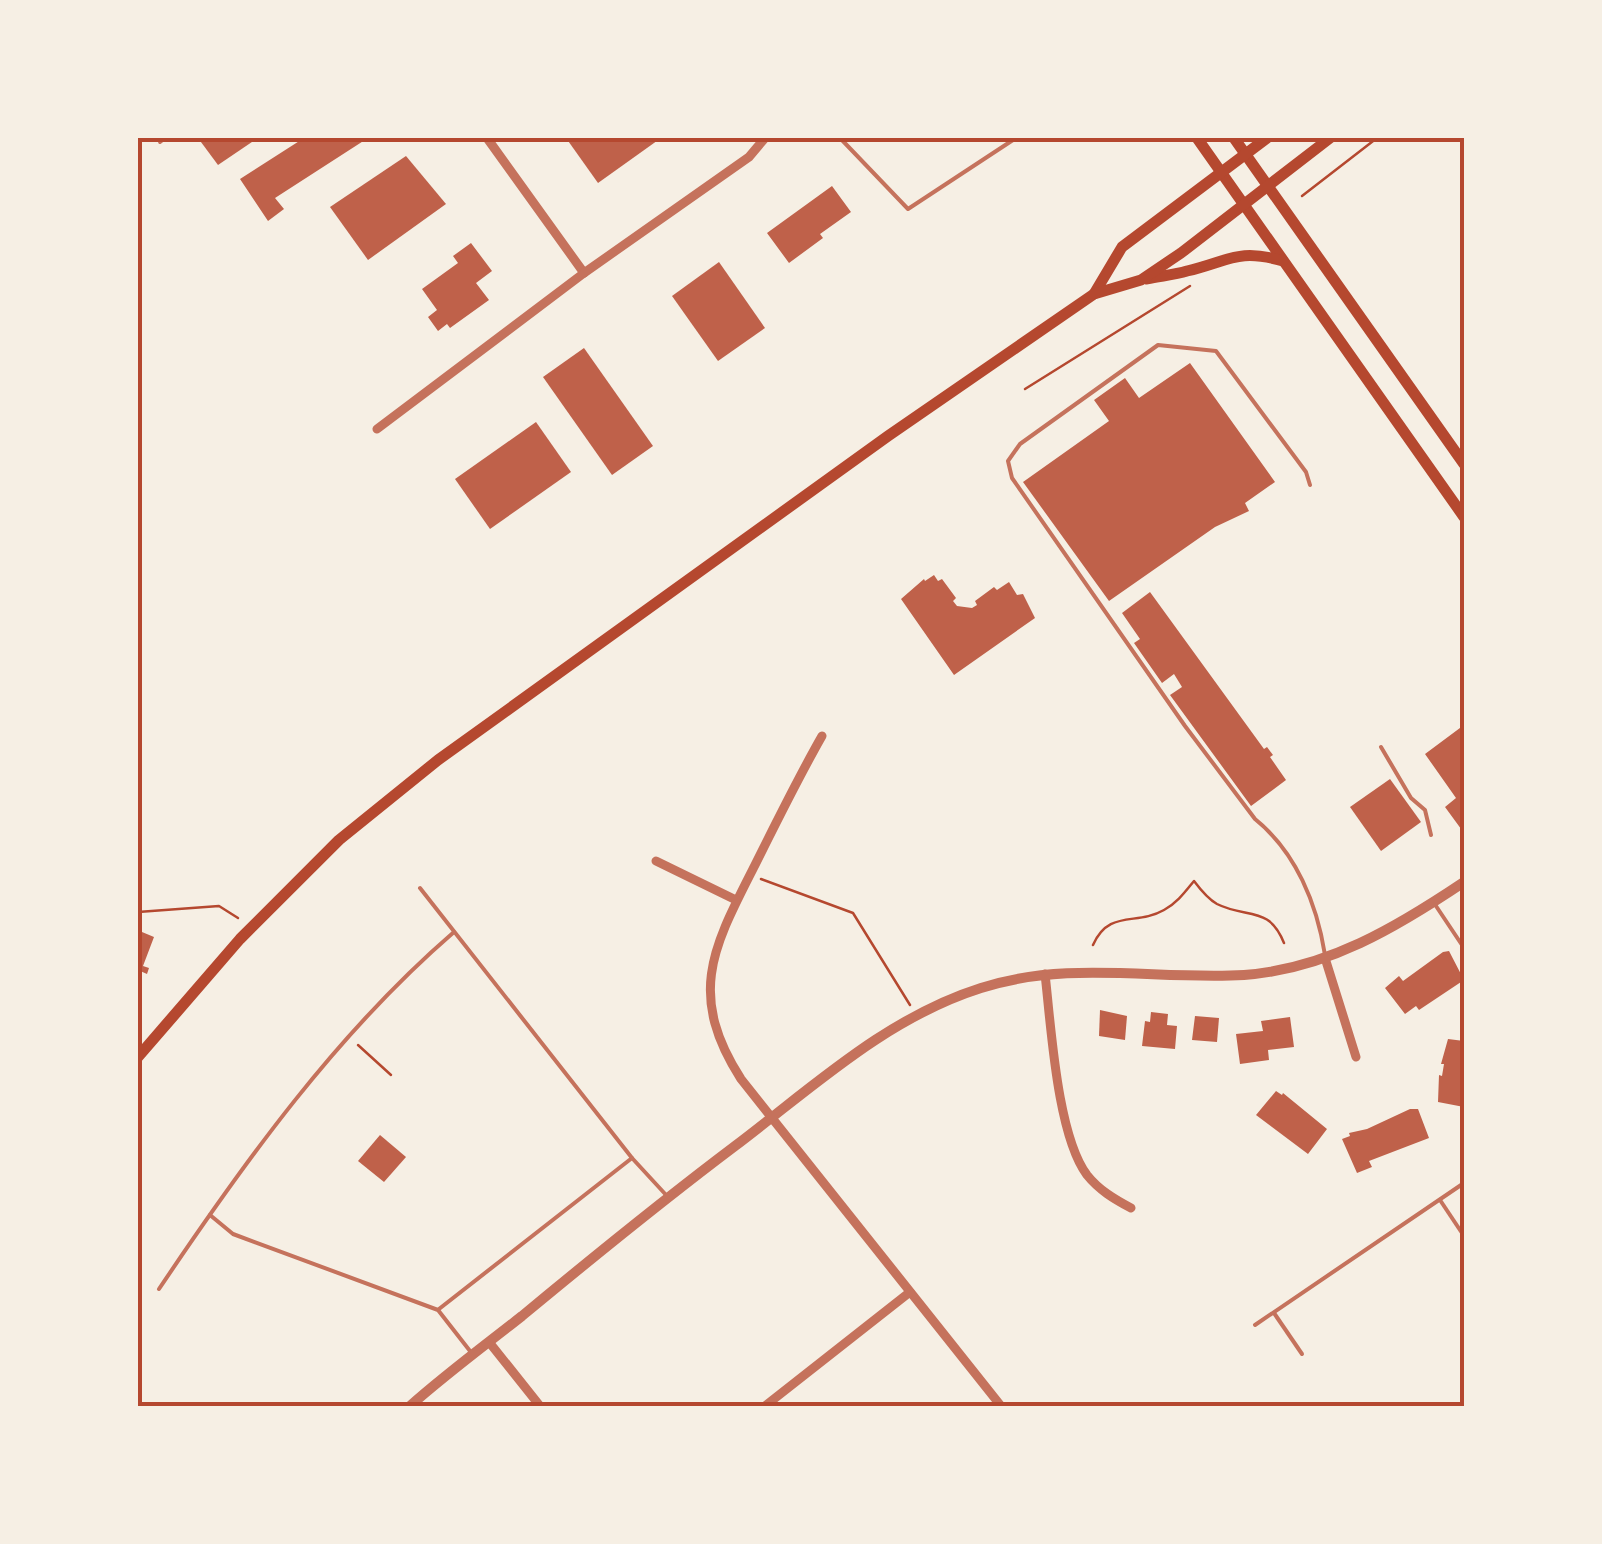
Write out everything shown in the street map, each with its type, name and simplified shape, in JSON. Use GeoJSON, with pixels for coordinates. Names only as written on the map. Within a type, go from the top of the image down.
{"type":"FeatureCollection","features":[{"type":"Feature","properties":{"kind":"main road"},"geometry":{"type":"LineString","coordinates":[[1197,138],[1464,517]]}},
{"type":"Feature","properties":{"kind":"main road"},"geometry":{"type":"LineString","coordinates":[[1234,138],[1464,464]]}},
{"type":"Feature","properties":{"kind":"main road"},"geometry":{"type":"LineString","coordinates":[[1094,294],[1122,247],[1266,138]]}},
{"type":"Feature","properties":{"kind":"main road"},"geometry":{"type":"LineString","coordinates":[[1142,280],[1330,138]]}},
{"type":"Feature","properties":{"kind":"main road"},"geometry":{"type":"LineString","coordinates":[[138,1057],[252,926],[339,840],[438,760],[888,436],[1094,294],[1190,271],[1237,255],[1258,254],[1283,261]]}},
{"type":"Feature","properties":{"kind":"street"},"geometry":{"type":"LineString","coordinates":[[487,138],[584,273]]}},
{"type":"Feature","properties":{"kind":"street"},"geometry":{"type":"LineString","coordinates":[[377,430],[584,273],[749,157],[764,138]]}},
{"type":"Feature","properties":{"kind":"street"},"geometry":{"type":"LineString","coordinates":[[822,736],[718,942],[710,977],[714,1018],[728,1059],[1002,1406]]}},
{"type":"Feature","properties":{"kind":"street"},"geometry":{"type":"LineString","coordinates":[[656,861],[736,900]]}},
{"type":"Feature","properties":{"kind":"street"},"geometry":{"type":"LineString","coordinates":[[410,1406],[668,1197],[870,1042],[915,1015],[984,987],[1045,974],[1108,971],[1200,976],[1298,966],[1377,937],[1464,882]]}},
{"type":"Feature","properties":{"kind":"street"},"geometry":{"type":"LineString","coordinates":[[1325,958],[1356,1057]]}},
{"type":"Feature","properties":{"kind":"street"},"geometry":{"type":"LineString","coordinates":[[1045,974],[1062,1111],[1085,1172],[1106,1195],[1130,1208]]}},
{"type":"Feature","properties":{"kind":"street"},"geometry":{"type":"LineString","coordinates":[[764,1406],[910,1292]]}},
{"type":"Feature","properties":{"kind":"street"},"geometry":{"type":"LineString","coordinates":[[489,1342],[540,1406]]}},
{"type":"Feature","properties":{"kind":"lane"},"geometry":{"type":"LineString","coordinates":[[840,138],[908,209],[1016,138]]}},
{"type":"Feature","properties":{"kind":"lane"},"geometry":{"type":"LineString","coordinates":[[1310,484],[1306,472],[1216,351],[1158,345],[1020,444],[1008,461],[1012,478],[1169,704],[1255,820],[1269,831],[1296,867],[1321,929],[1325,958]]}},
{"type":"Feature","properties":{"kind":"lane"},"geometry":{"type":"LineString","coordinates":[[1381,747],[1411,798],[1425,810],[1431,835]]}},
{"type":"Feature","properties":{"kind":"lane"},"geometry":{"type":"LineString","coordinates":[[420,888],[632,1158],[668,1197]]}},
{"type":"Feature","properties":{"kind":"lane"},"geometry":{"type":"LineString","coordinates":[[1434,902],[1464,948]]}},
{"type":"Feature","properties":{"kind":"lane"},"geometry":{"type":"LineString","coordinates":[[159,1289],[209,1214],[293,1102],[408,972],[454,932]]}},
{"type":"Feature","properties":{"kind":"lane"},"geometry":{"type":"LineString","coordinates":[[438,1310],[632,1158]]}},
{"type":"Feature","properties":{"kind":"lane"},"geometry":{"type":"LineString","coordinates":[[1255,1325],[1464,1183]]}},
{"type":"Feature","properties":{"kind":"lane"},"geometry":{"type":"LineString","coordinates":[[1440,1200],[1464,1236]]}},
{"type":"Feature","properties":{"kind":"lane"},"geometry":{"type":"LineString","coordinates":[[209,1214],[233,1234],[438,1310],[473,1355]]}},
{"type":"Feature","properties":{"kind":"lane"},"geometry":{"type":"LineString","coordinates":[[1274,1313],[1302,1354]]}},
{"type":"Feature","properties":{"kind":"path"},"geometry":{"type":"LineString","coordinates":[[1302,196],[1377,138]]}},
{"type":"Feature","properties":{"kind":"path"},"geometry":{"type":"LineString","coordinates":[[1024,389],[1190,286]]}},
{"type":"Feature","properties":{"kind":"path"},"geometry":{"type":"LineString","coordinates":[[750,874],[854,912],[915,1015]]}},
{"type":"Feature","properties":{"kind":"path"},"geometry":{"type":"LineString","coordinates":[[1093,945],[1099,931],[1110,922],[1160,912],[1178,900],[1194,881],[1217,904],[1264,916],[1277,925],[1284,943]]}},
{"type":"Feature","properties":{"kind":"path"},"geometry":{"type":"LineString","coordinates":[[138,912],[219,906],[252,926]]}},
{"type":"Feature","properties":{"kind":"path"},"geometry":{"type":"LineString","coordinates":[[350,1038],[390,1075]]}},
{"type":"Feature","properties":{"kind":"building"},"geometry":{"type":"Polygon","coordinates":[[[198,138],[258,138],[218,165],[198,138]]]}},
{"type":"Feature","properties":{"kind":"building"},"geometry":{"type":"Polygon","coordinates":[[[304,138],[368,138],[275,198],[284,209],[268,221],[240,179],[304,138]]]}},
{"type":"Feature","properties":{"kind":"building"},"geometry":{"type":"Polygon","coordinates":[[[566,138],[661,138],[598,183],[566,138]]]}},
{"type":"Feature","properties":{"kind":"building"},"geometry":{"type":"Polygon","coordinates":[[[406,156],[446,204],[368,260],[330,207],[406,156]]]}},
{"type":"Feature","properties":{"kind":"building"},"geometry":{"type":"Polygon","coordinates":[[[832,186],[851,212],[789,263],[767,233],[832,186]]]}},
{"type":"Feature","properties":{"kind":"building"},"geometry":{"type":"Polygon","coordinates":[[[471,243],[492,271],[476,283],[489,300],[450,328],[447,324],[438,331],[428,317],[437,310],[422,289],[458,263],[453,256],[471,243]]]}},
{"type":"Feature","properties":{"kind":"building"},"geometry":{"type":"Polygon","coordinates":[[[719,262],[765,328],[718,361],[672,296],[719,262]]]}},
{"type":"Feature","properties":{"kind":"building"},"geometry":{"type":"Polygon","coordinates":[[[584,348],[653,446],[612,475],[543,377],[584,348]]]}},
{"type":"Feature","properties":{"kind":"building"},"geometry":{"type":"Polygon","coordinates":[[[1190,363],[1275,482],[1245,503],[1249,511],[1215,527],[1109,601],[1023,482],[1109,421],[1094,400],[1125,378],[1139,398],[1190,363]]]}},
{"type":"Feature","properties":{"kind":"building"},"geometry":{"type":"Polygon","coordinates":[[[536,422],[571,472],[490,529],[455,479],[536,422]]]}},
{"type":"Feature","properties":{"kind":"building"},"geometry":{"type":"Polygon","coordinates":[[[934,575],[938,581],[942,579],[956,598],[953,601],[957,606],[972,608],[994,587],[997,590],[1009,582],[1017,595],[1023,594],[1035,618],[954,675],[901,599],[934,575]]]}},
{"type":"Feature","properties":{"kind":"building"},"geometry":{"type":"Polygon","coordinates":[[[1150,592],[1264,749],[1267,747],[1273,755],[1270,757],[1286,780],[1251,806],[1170,695],[1182,687],[1174,674],[1162,683],[1134,643],[1140,639],[1122,613],[1150,592]]]}},
{"type":"Feature","properties":{"kind":"building"},"geometry":{"type":"Polygon","coordinates":[[[1464,725],[1464,833],[1445,807],[1456,798],[1425,754],[1464,725]]]}},
{"type":"Feature","properties":{"kind":"building"},"geometry":{"type":"Polygon","coordinates":[[[1390,779],[1421,822],[1381,851],[1350,807],[1390,779]]]}},
{"type":"Feature","properties":{"kind":"building"},"geometry":{"type":"Polygon","coordinates":[[[138,933],[154,937],[143,966],[149,968],[147,974],[138,970],[138,933]]]}},
{"type":"Feature","properties":{"kind":"building"},"geometry":{"type":"Polygon","coordinates":[[[1449,951],[1464,980],[1419,1010],[1416,1006],[1405,1014],[1385,988],[1399,976],[1403,981],[1449,951]]]}},
{"type":"Feature","properties":{"kind":"building"},"geometry":{"type":"Polygon","coordinates":[[[1100,1010],[1127,1016],[1125,1040],[1099,1036],[1100,1010]]]}},
{"type":"Feature","properties":{"kind":"building"},"geometry":{"type":"Polygon","coordinates":[[[1151,1012],[1168,1014],[1167,1025],[1177,1026],[1175,1049],[1142,1046],[1145,1021],[1150,1022],[1151,1012]]]}},
{"type":"Feature","properties":{"kind":"building"},"geometry":{"type":"Polygon","coordinates":[[[1195,1016],[1219,1018],[1217,1042],[1192,1040],[1195,1016]]]}},
{"type":"Feature","properties":{"kind":"building"},"geometry":{"type":"Polygon","coordinates":[[[1290,1017],[1294,1047],[1268,1050],[1269,1060],[1240,1064],[1236,1034],[1263,1031],[1261,1021],[1290,1017]]]}},
{"type":"Feature","properties":{"kind":"building"},"geometry":{"type":"Polygon","coordinates":[[[1448,1039],[1464,1041],[1464,1107],[1438,1102],[1439,1075],[1442,1076],[1448,1039]]]}},
{"type":"Feature","properties":{"kind":"building"},"geometry":{"type":"Polygon","coordinates":[[[1276,1091],[1327,1129],[1308,1154],[1256,1115],[1276,1091]]]}},
{"type":"Feature","properties":{"kind":"building"},"geometry":{"type":"Polygon","coordinates":[[[1418,1109],[1429,1138],[1369,1161],[1372,1167],[1357,1173],[1342,1139],[1418,1109]]]}},
{"type":"Feature","properties":{"kind":"building"},"geometry":{"type":"Polygon","coordinates":[[[380,1135],[406,1157],[384,1182],[358,1161],[380,1135]]]}}]}
